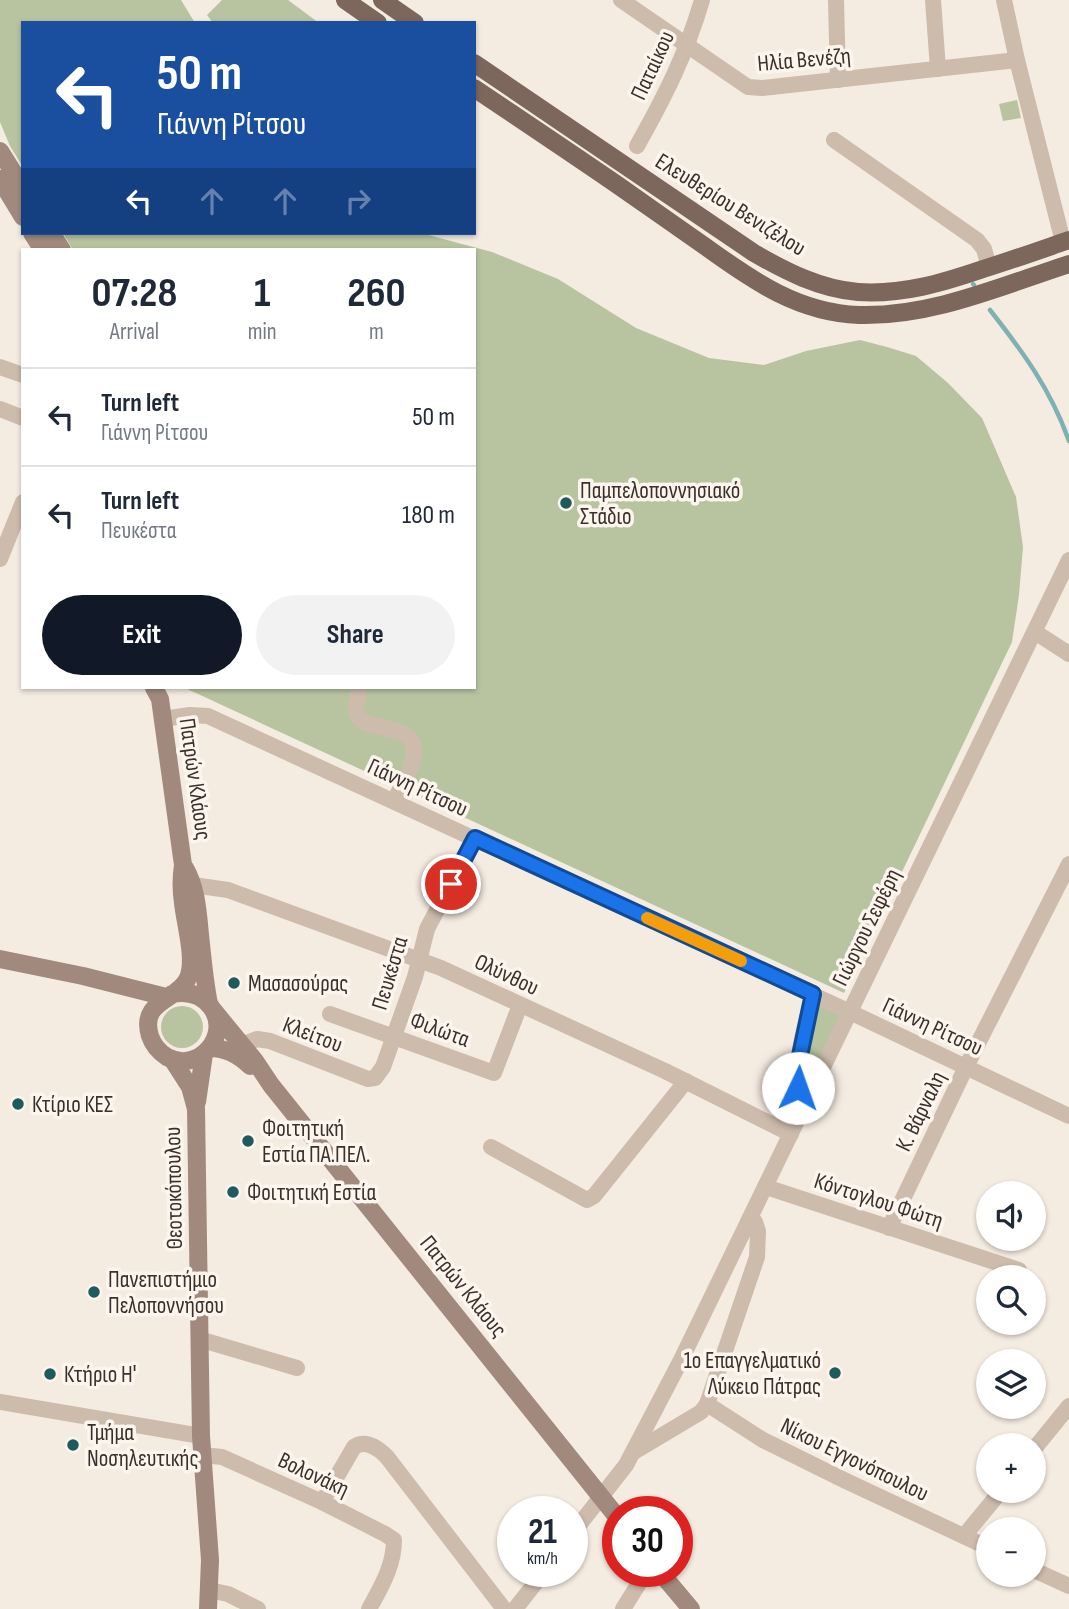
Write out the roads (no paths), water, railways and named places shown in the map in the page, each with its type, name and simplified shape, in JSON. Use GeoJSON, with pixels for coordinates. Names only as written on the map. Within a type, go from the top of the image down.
{"type":"FeatureCollection","features":[{"type":"Feature","properties":{"kind":"main road"},"geometry":{"type":"LineString","coordinates":[[345,0],[375,21]]}},
{"type":"Feature","properties":{"kind":"main road"},"geometry":{"type":"LineString","coordinates":[[382,0],[412,21]]}},
{"type":"Feature","properties":{"kind":"main road","name":"Ελευθερίου Βενιζέλου"},"geometry":{"type":"LineString","coordinates":[[476,64],[743,246],[785,271],[820,284],[856,292],[898,292],[938,284],[1066,241]]}},
{"type":"Feature","properties":{"kind":"main road","name":"Ελευθερίου Βενιζέλου"},"geometry":{"type":"LineString","coordinates":[[476,89],[745,275],[780,295],[816,308],[857,315],[904,313],[941,306],[1069,264]]}},
{"type":"Feature","properties":{"kind":"main road"},"geometry":{"type":"LineString","coordinates":[[0,151],[21,185]]}},
{"type":"Feature","properties":{"kind":"main road"},"geometry":{"type":"LineString","coordinates":[[0,179],[21,214]]}},
{"type":"Feature","properties":{"kind":"main road","name":"Πατρών Κλάους"},"geometry":{"type":"LineString","coordinates":[[159,691],[183,865]]}},
{"type":"Feature","properties":{"kind":"main road"},"geometry":{"type":"LineString","coordinates":[[183,865],[193,885],[217,1033],[207,1051],[196,1109]]}},
{"type":"Feature","properties":{"kind":"main road"},"geometry":{"type":"LineString","coordinates":[[149,1031],[154,1008],[187,980],[190,964],[182,893],[183,865]]}},
{"type":"Feature","properties":{"kind":"main road"},"geometry":{"type":"LineString","coordinates":[[0,959],[169,996],[180,993],[196,995],[211,1008],[255,1061],[271,1085]]}},
{"type":"Feature","properties":{"kind":"main road"},"geometry":{"type":"LineString","coordinates":[[110,982],[135,1000],[154,1045],[165,1056],[186,1061],[220,1048],[238,1056],[271,1085]]}},
{"type":"Feature","properties":{"kind":"main road"},"geometry":{"type":"LineString","coordinates":[[172,1059],[190,1087],[196,1109]]}},
{"type":"Feature","properties":{"kind":"main road","name":"Πατρών Κλάους"},"geometry":{"type":"LineString","coordinates":[[271,1085],[601,1497]]}},
{"type":"Feature","properties":{"kind":"main road","name":"Θεοτοκόπουλου"},"geometry":{"type":"LineString","coordinates":[[196,1109],[201,1436],[210,1560],[208,1609]]}},
{"type":"Feature","properties":{"kind":"main road"},"geometry":{"type":"LineString","coordinates":[[673,1587],[691,1609]]}},
{"type":"Feature","properties":{"kind":"street","name":"Ηλία Βενέζη"},"geometry":{"type":"LineString","coordinates":[[621,0],[687,47],[752,88],[1017,60]]}},
{"type":"Feature","properties":{"kind":"street","name":"Παταίκου"},"geometry":{"type":"LineString","coordinates":[[637,146],[687,47],[702,0]]}},
{"type":"Feature","properties":{"kind":"street"},"geometry":{"type":"LineString","coordinates":[[836,0],[838,80]]}},
{"type":"Feature","properties":{"kind":"street"},"geometry":{"type":"LineString","coordinates":[[933,0],[938,69]]}},
{"type":"Feature","properties":{"kind":"street"},"geometry":{"type":"LineString","coordinates":[[1004,0],[1017,60],[1066,241]]}},
{"type":"Feature","properties":{"kind":"street"},"geometry":{"type":"LineString","coordinates":[[834,140],[976,240],[984,249],[989,267]]}},
{"type":"Feature","properties":{"kind":"street"},"geometry":{"type":"LineString","coordinates":[[0,367],[21,374]]}},
{"type":"Feature","properties":{"kind":"street"},"geometry":{"type":"LineString","coordinates":[[0,409],[21,417]]}},
{"type":"Feature","properties":{"kind":"street"},"geometry":{"type":"LineString","coordinates":[[0,559],[21,507]]}},
{"type":"Feature","properties":{"kind":"street","name":"Γιώργου Σεφέρη"},"geometry":{"type":"LineString","coordinates":[[588,1514],[634,1452],[766,1187],[1069,560]]}},
{"type":"Feature","properties":{"kind":"street"},"geometry":{"type":"LineString","coordinates":[[1034,632],[1069,654]]}},
{"type":"Feature","properties":{"kind":"street"},"geometry":{"type":"LineString","coordinates":[[359,694],[356,713],[364,722],[408,736],[413,744],[411,766],[394,801]]}},
{"type":"Feature","properties":{"kind":"street","name":"Γιάννη Ρίτσου"},"geometry":{"type":"LineString","coordinates":[[163,719],[190,715],[208,716],[813,994],[1069,1116]]}},
{"type":"Feature","properties":{"kind":"street","name":"Πευκέστα"},"geometry":{"type":"LineString","coordinates":[[368,1079],[375,1078],[380,1072],[415,976],[427,929],[475,838]]}},
{"type":"Feature","properties":{"kind":"street","name":"Κ. Βάρναλη"},"geometry":{"type":"LineString","coordinates":[[889,1228],[966,1067],[1069,864]]}},
{"type":"Feature","properties":{"kind":"street","name":"Ολύνθου"},"geometry":{"type":"LineString","coordinates":[[193,885],[228,890],[441,968],[686,1081],[791,1134]]}},
{"type":"Feature","properties":{"kind":"street"},"geometry":{"type":"LineString","coordinates":[[806,1104],[798,1088],[797,1070],[813,994]]}},
{"type":"Feature","properties":{"kind":"street","name":"Φιλώτα"},"geometry":{"type":"LineString","coordinates":[[330,1014],[494,1073],[520,1005]]}},
{"type":"Feature","properties":{"kind":"street","name":"Κλείτου"},"geometry":{"type":"LineString","coordinates":[[241,1045],[257,1039],[270,1041],[368,1079]]}},
{"type":"Feature","properties":{"kind":"street"},"geometry":{"type":"LineString","coordinates":[[491,1147],[587,1200],[594,1196],[686,1081]]}},
{"type":"Feature","properties":{"kind":"street","name":"Κόντογλου Φώτη"},"geometry":{"type":"LineString","coordinates":[[766,1187],[1004,1265]]}},
{"type":"Feature","properties":{"kind":"street"},"geometry":{"type":"LineString","coordinates":[[634,1452],[701,1412],[707,1404],[757,1257],[758,1231],[751,1217]]}},
{"type":"Feature","properties":{"kind":"street"},"geometry":{"type":"LineString","coordinates":[[199,1339],[297,1368]]}},
{"type":"Feature","properties":{"kind":"street"},"geometry":{"type":"LineString","coordinates":[[0,1402],[201,1436]]}},
{"type":"Feature","properties":{"kind":"street","name":"Νίκου Εγγονόπουλου"},"geometry":{"type":"LineString","coordinates":[[707,1404],[763,1440],[976,1542]]}},
{"type":"Feature","properties":{"kind":"street"},"geometry":{"type":"LineString","coordinates":[[1046,1436],[1067,1413]]}},
{"type":"Feature","properties":{"kind":"street"},"geometry":{"type":"LineString","coordinates":[[322,1502],[354,1447],[362,1444],[377,1448],[387,1457],[504,1609]]}},
{"type":"Feature","properties":{"kind":"street","name":"Βολονάκη"},"geometry":{"type":"LineString","coordinates":[[202,1455],[222,1457],[322,1502],[394,1541],[389,1571],[369,1609]]}},
{"type":"Feature","properties":{"kind":"street"},"geometry":{"type":"LineString","coordinates":[[964,1536],[991,1503]]}},
{"type":"Feature","properties":{"kind":"street"},"geometry":{"type":"LineString","coordinates":[[1046,1575],[1069,1586]]}},
{"type":"Feature","properties":{"kind":"street"},"geometry":{"type":"LineString","coordinates":[[515,1609],[532,1587]]}},
{"type":"Feature","properties":{"kind":"street"},"geometry":{"type":"LineString","coordinates":[[623,1609],[637,1587]]}},
{"type":"Feature","properties":{"kind":"street"},"geometry":{"type":"LineString","coordinates":[[209,1590],[228,1594],[258,1609]]}},
{"type":"Feature","properties":{"kind":"waterway"},"geometry":{"type":"LineString","coordinates":[[990,310],[1035,372],[1054,405],[1069,441]]}},
{"type":"Feature","properties":{"kind":"place","name":"Παμπελοποννησιακό Στάδιο"},"geometry":{"type":"Point","coordinates":[566,503]}},
{"type":"Feature","properties":{"kind":"place","name":"Μασασούρας"},"geometry":{"type":"Point","coordinates":[234,983]}},
{"type":"Feature","properties":{"kind":"place","name":"Κτίριο ΚΕΣ"},"geometry":{"type":"Point","coordinates":[18,1104]}},
{"type":"Feature","properties":{"kind":"place","name":"Φοιτητική Εστία ΠΑ.ΠΕΛ."},"geometry":{"type":"Point","coordinates":[248,1141]}},
{"type":"Feature","properties":{"kind":"place","name":"Φοιτητική Εστία"},"geometry":{"type":"Point","coordinates":[233,1192]}},
{"type":"Feature","properties":{"kind":"place","name":"Πανεπιστήμιο Πελοποννήσου"},"geometry":{"type":"Point","coordinates":[94,1292]}},
{"type":"Feature","properties":{"kind":"place","name":"1o Επαγγελματικό Λύκειο Πάτρας"},"geometry":{"type":"Point","coordinates":[835,1373]}},
{"type":"Feature","properties":{"kind":"place","name":"Κτήριο Η'"},"geometry":{"type":"Point","coordinates":[50,1374]}},
{"type":"Feature","properties":{"kind":"place","name":"Τμήμα Νοσηλευτικής"},"geometry":{"type":"Point","coordinates":[73,1445]}}]}
